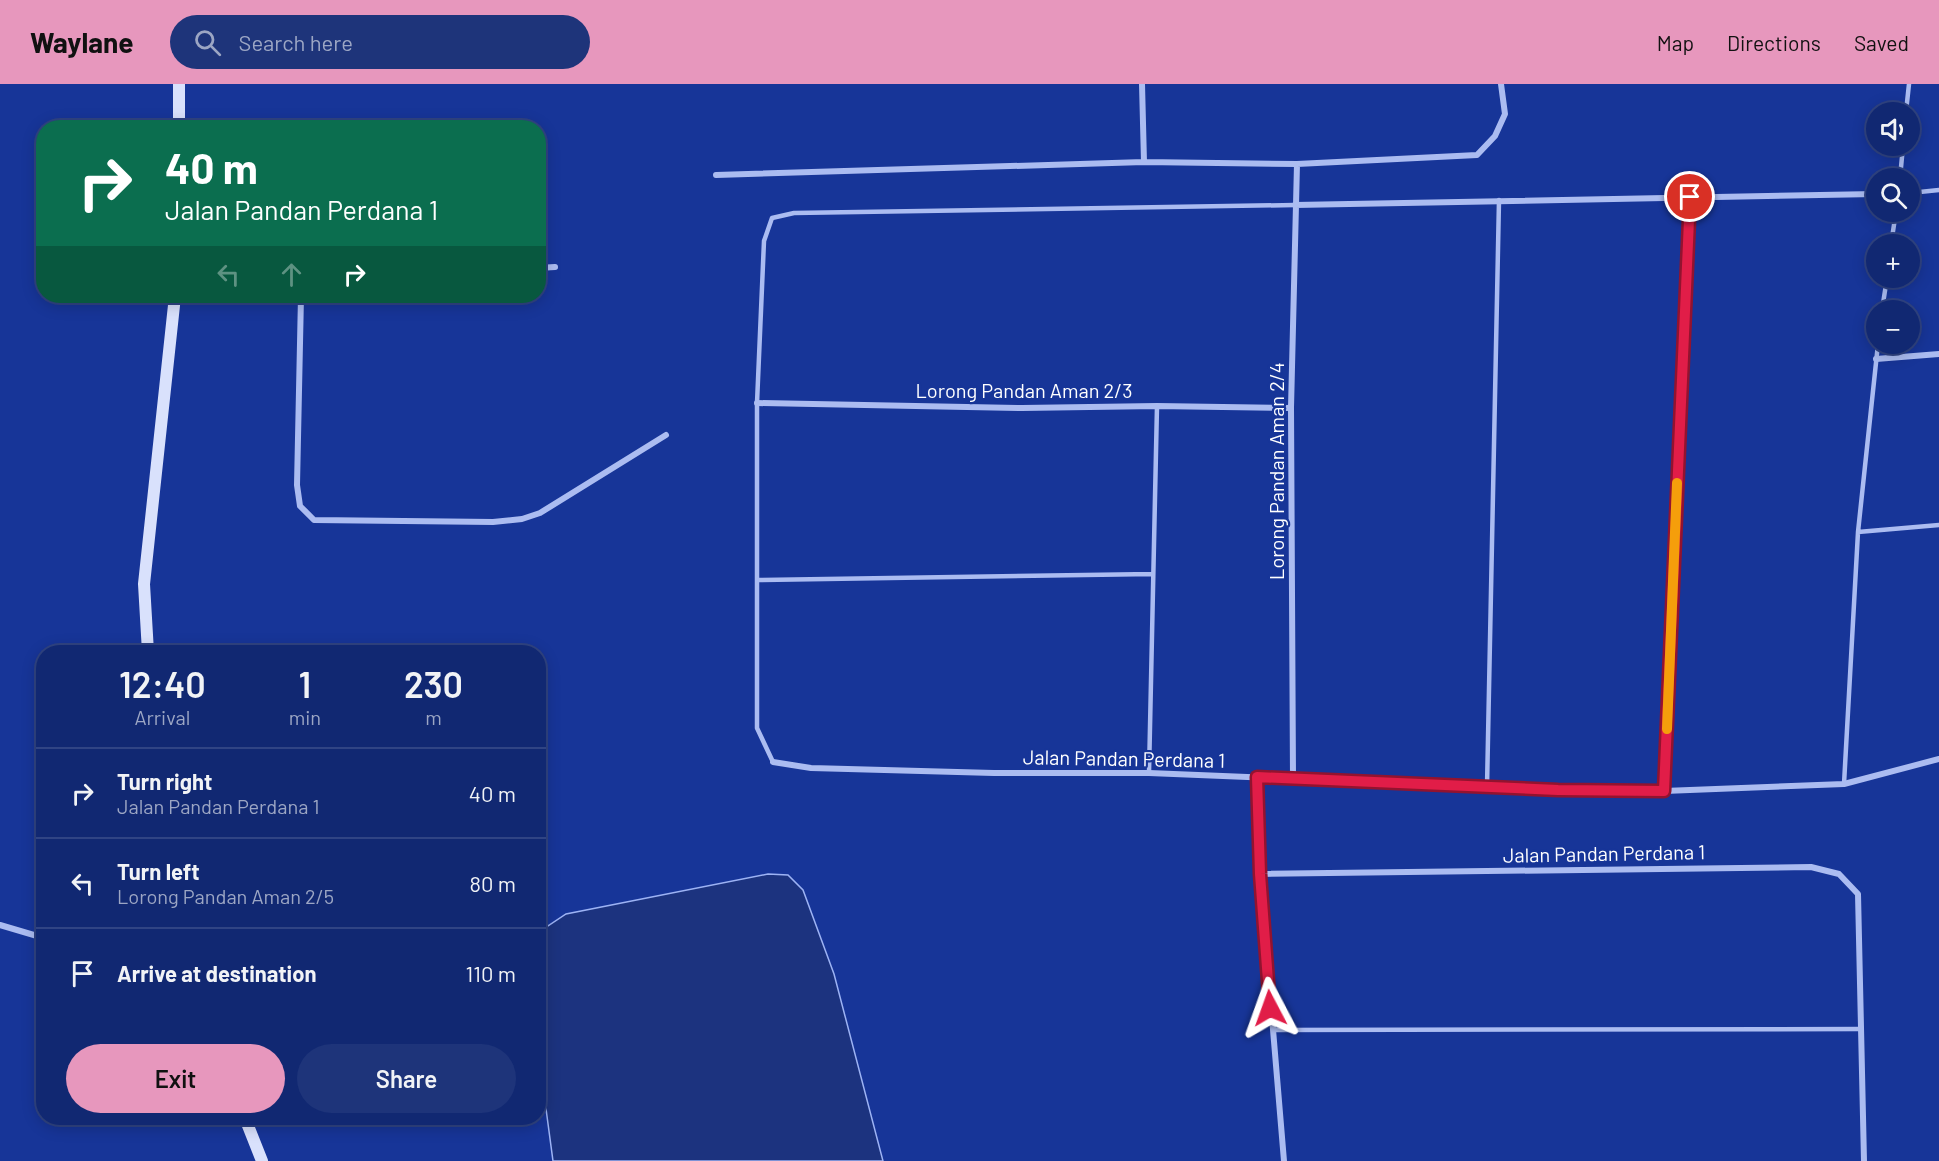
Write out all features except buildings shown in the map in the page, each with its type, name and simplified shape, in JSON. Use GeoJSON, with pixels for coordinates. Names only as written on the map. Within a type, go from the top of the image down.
{"type":"FeatureCollection","features":[{"type":"Feature","properties":{"kind":"street"},"geometry":{"type":"LineString","coordinates":[[179,84],[179,120]]}},
{"type":"Feature","properties":{"kind":"street"},"geometry":{"type":"LineString","coordinates":[[1142,84],[1144,162]]}},
{"type":"Feature","properties":{"kind":"street"},"geometry":{"type":"LineString","coordinates":[[716,176],[1144,162],[1297,164],[1477,155],[1495,136],[1505,114],[1502,84]]}},
{"type":"Feature","properties":{"kind":"street","name":"Lorong Pandan Aman 2/4"},"geometry":{"type":"LineString","coordinates":[[1293,779],[1291,408],[1297,164]]}},
{"type":"Feature","properties":{"kind":"street"},"geometry":{"type":"LineString","coordinates":[[1295,205],[1866,194]]}},
{"type":"Feature","properties":{"kind":"street"},"geometry":{"type":"LineString","coordinates":[[1664,791],[1690,197]]}},
{"type":"Feature","properties":{"kind":"street"},"geometry":{"type":"LineString","coordinates":[[546,268],[555,267]]}},
{"type":"Feature","properties":{"kind":"street"},"geometry":{"type":"LineString","coordinates":[[148,645],[144,584],[174,303]]}},
{"type":"Feature","properties":{"kind":"street"},"geometry":{"type":"LineString","coordinates":[[301,303],[297,485],[300,506],[314,520],[493,522],[522,519],[540,513],[666,435]]}},
{"type":"Feature","properties":{"kind":"street"},"geometry":{"type":"LineString","coordinates":[[1876,358],[1939,354]]}},
{"type":"Feature","properties":{"kind":"street","name":"Lorong Pandan Aman 2/3"},"geometry":{"type":"LineString","coordinates":[[758,403],[1022,408],[1157,406],[1291,408]]}},
{"type":"Feature","properties":{"kind":"street","name":"Jalan Pandan Perdana 1"},"geometry":{"type":"LineString","coordinates":[[773,762],[822,768],[994,773],[1149,773],[1487,787],[1664,791],[1844,784],[1939,759]]}},
{"type":"Feature","properties":{"kind":"street"},"geometry":{"type":"LineString","coordinates":[[1257,777],[1260,874],[1284,1161]]}},
{"type":"Feature","properties":{"kind":"street","name":"Jalan Pandan Perdana 1"},"geometry":{"type":"LineString","coordinates":[[1260,874],[1811,867],[1839,874],[1858,894],[1861,1029]]}},
{"type":"Feature","properties":{"kind":"street"},"geometry":{"type":"LineString","coordinates":[[0,925],[36,936]]}},
{"type":"Feature","properties":{"kind":"street"},"geometry":{"type":"LineString","coordinates":[[1861,1029],[1864,1161]]}},
{"type":"Feature","properties":{"kind":"street"},"geometry":{"type":"LineString","coordinates":[[248,1125],[262,1161]]}},
{"type":"Feature","properties":{"kind":"lane"},"geometry":{"type":"LineString","coordinates":[[1907,102],[1910,84]]}},
{"type":"Feature","properties":{"kind":"lane"},"geometry":{"type":"LineString","coordinates":[[1920,192],[1939,190]]}},
{"type":"Feature","properties":{"kind":"lane"},"geometry":{"type":"LineString","coordinates":[[1487,787],[1499,200]]}},
{"type":"Feature","properties":{"kind":"lane"},"geometry":{"type":"LineString","coordinates":[[773,762],[757,728],[758,403],[764,241],[772,218],[795,213],[1295,205]]}},
{"type":"Feature","properties":{"kind":"lane"},"geometry":{"type":"LineString","coordinates":[[1844,784],[1858,532],[1877,354]]}},
{"type":"Feature","properties":{"kind":"lane"},"geometry":{"type":"LineString","coordinates":[[1149,773],[1157,406]]}},
{"type":"Feature","properties":{"kind":"lane"},"geometry":{"type":"LineString","coordinates":[[1858,532],[1939,525]]}},
{"type":"Feature","properties":{"kind":"lane"},"geometry":{"type":"LineString","coordinates":[[757,580],[1153,574]]}},
{"type":"Feature","properties":{"kind":"lane"},"geometry":{"type":"LineString","coordinates":[[1272,1030],[1861,1029]]}},
{"type":"Feature","properties":{"kind":"water"},"geometry":{"type":"Polygon","coordinates":[[[768,874],[788,875],[803,890],[834,974],[883,1161],[553,1161],[546,1109],[546,927],[566,914],[768,874]]]}},
{"type":"Feature","properties":{"kind":"slow traffic"},"geometry":{"type":"LineString","coordinates":[[1667,729],[1677,483]]}},
{"type":"Feature","properties":{"kind":"route"},"geometry":{"type":"LineString","coordinates":[[1270,1008],[1260,874],[1257,777],[1558,790],[1664,791],[1690,197]]}}]}
